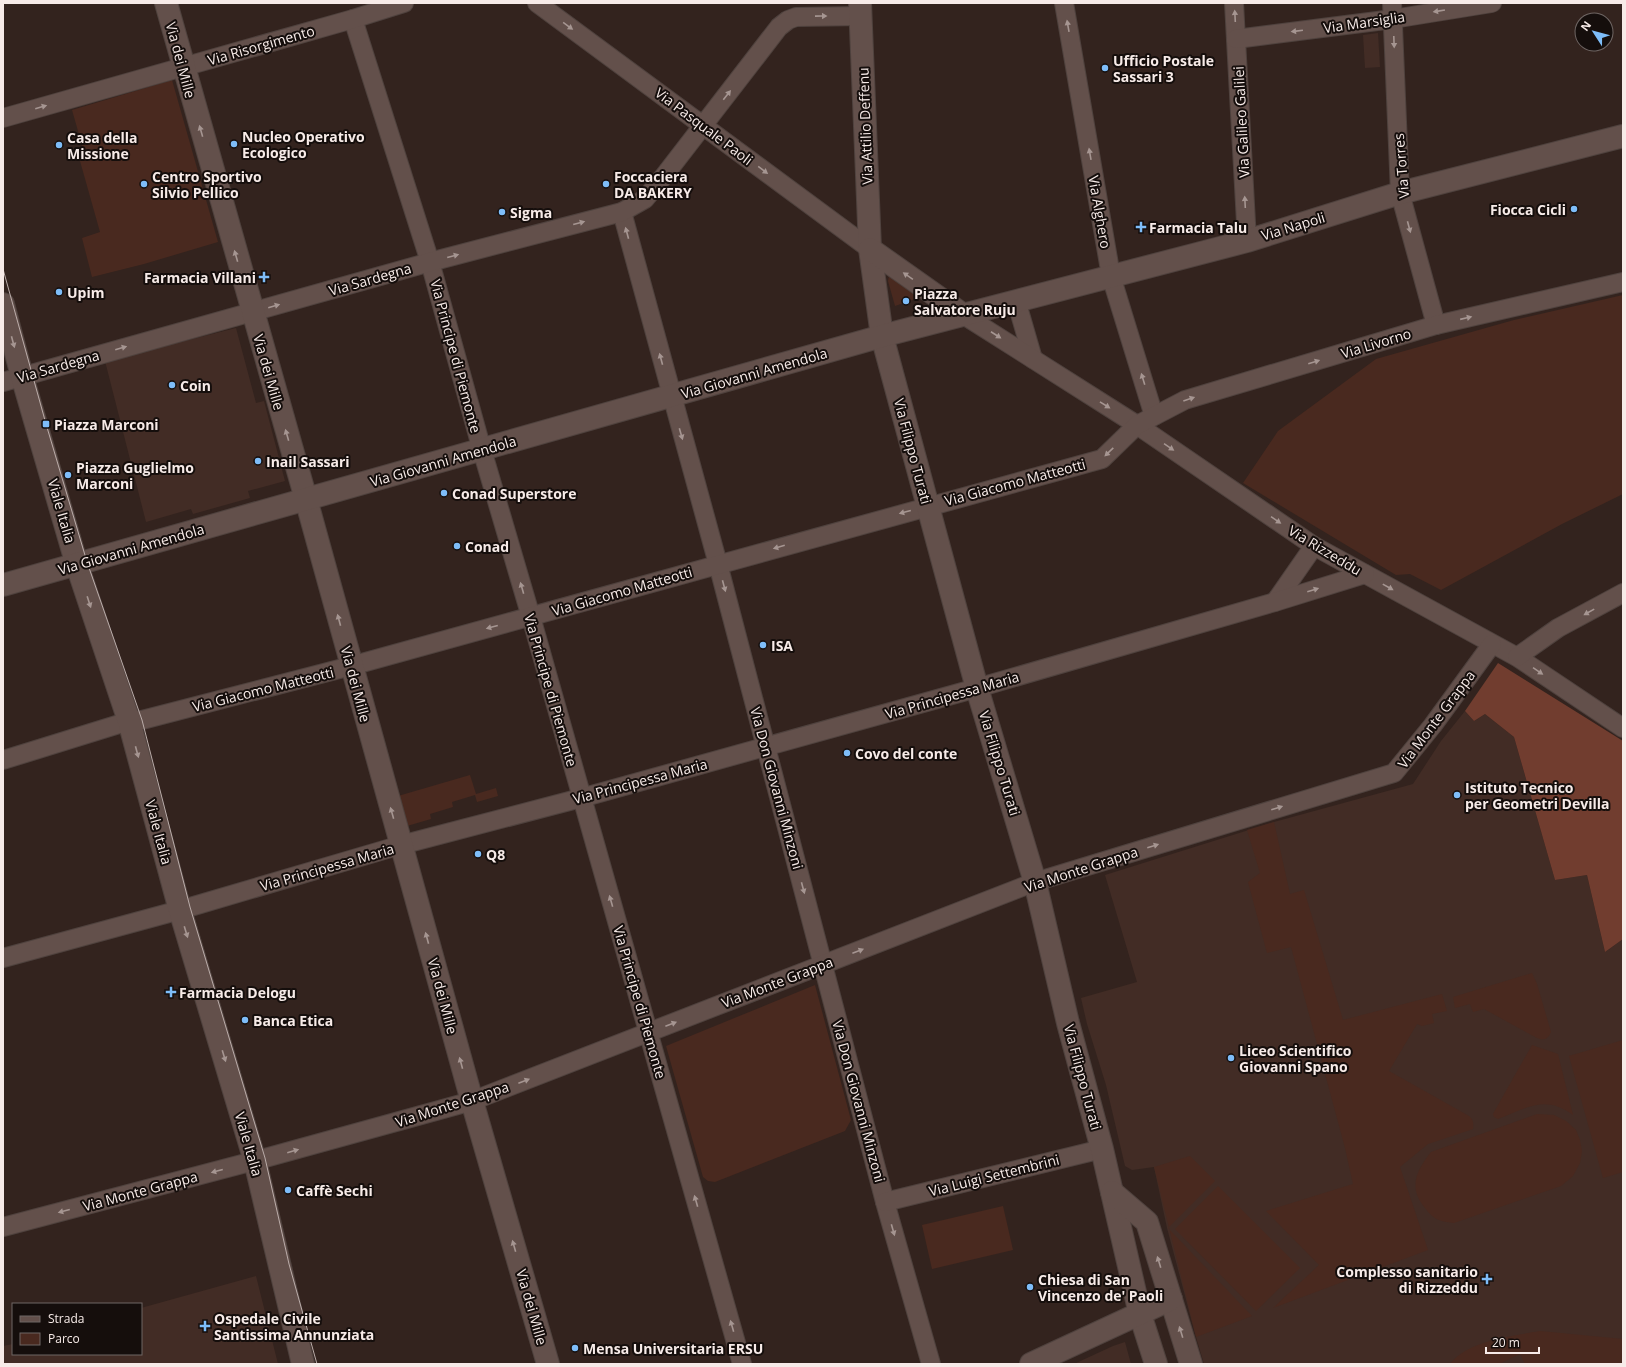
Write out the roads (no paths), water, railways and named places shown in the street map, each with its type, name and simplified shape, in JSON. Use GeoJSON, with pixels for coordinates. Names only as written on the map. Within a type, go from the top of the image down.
{"type":"FeatureCollection","features":[{"type":"Feature","properties":{"kind":"street","name":"Via dei Mille"},"geometry":{"type":"LineString","coordinates":[[166,3],[306,499],[472,1101],[548,1364]]}},
{"type":"Feature","properties":{"kind":"street","name":"Via Risorgimento"},"geometry":{"type":"LineString","coordinates":[[3,118],[353,19],[404,3]]}},
{"type":"Feature","properties":{"kind":"street","name":"Via Pasquale Paoli"},"geometry":{"type":"LineString","coordinates":[[537,3],[870,250]]}},
{"type":"Feature","properties":{"kind":"street","name":"Via Alghero"},"geometry":{"type":"LineString","coordinates":[[1064,3],[1111,276],[1154,416]]}},
{"type":"Feature","properties":{"kind":"street","name":"Via Galileo Galilei"},"geometry":{"type":"LineString","coordinates":[[1234,3],[1247,241]]}},
{"type":"Feature","properties":{"kind":"street","name":"Via Marsiglia"},"geometry":{"type":"LineString","coordinates":[[1236,39],[1393,11],[1492,3]]}},
{"type":"Feature","properties":{"kind":"street","name":"Via Sardegna"},"geometry":{"type":"LineString","coordinates":[[13,379],[430,262],[622,212],[645,199],[779,27],[788,20],[796,17],[861,9]]}},
{"type":"Feature","properties":{"kind":"street","name":"Via Attilio Deffenu"},"geometry":{"type":"LineString","coordinates":[[861,9],[870,250]]}},
{"type":"Feature","properties":{"kind":"street","name":"Via Torres"},"geometry":{"type":"LineString","coordinates":[[1393,11],[1400,193],[1436,325]]}},
{"type":"Feature","properties":{"kind":"street","name":"Via Principe di Piemonte"},"geometry":{"type":"LineString","coordinates":[[353,19],[430,262],[742,1364]]}},
{"type":"Feature","properties":{"kind":"street","name":"Via Napoli"},"geometry":{"type":"LineString","coordinates":[[962,314],[1247,241],[1400,193],[1623,136]]}},
{"type":"Feature","properties":{"kind":"street","name":"Via Don Giovanni Minzoni"},"geometry":{"type":"LineString","coordinates":[[622,212],[718,564],[885,1202],[931,1364]]}},
{"type":"Feature","properties":{"kind":"street"},"geometry":{"type":"LineString","coordinates":[[870,250],[962,314]]}},
{"type":"Feature","properties":{"kind":"street"},"geometry":{"type":"LineString","coordinates":[[870,250],[882,336],[962,314]]}},
{"type":"Feature","properties":{"kind":"street","name":"Via Livorno"},"geometry":{"type":"LineString","coordinates":[[1137,425],[1185,400],[1436,325],[1623,282]]}},
{"type":"Feature","properties":{"kind":"street"},"geometry":{"type":"LineString","coordinates":[[1016,300],[1033,359]]}},
{"type":"Feature","properties":{"kind":"street","name":"Viale Italia"},"geometry":{"type":"LineString","coordinates":[[3,304],[13,379],[129,721],[180,910],[255,1161],[303,1364]]}},
{"type":"Feature","properties":{"kind":"street","name":"Via Rizzeddu"},"geometry":{"type":"LineString","coordinates":[[962,314],[1137,425],[1314,546],[1517,657],[1623,728]]}},
{"type":"Feature","properties":{"kind":"street","name":"Via Giovanni Amendola"},"geometry":{"type":"LineString","coordinates":[[3,585],[882,336]]}},
{"type":"Feature","properties":{"kind":"street","name":"Via Filippo Turati"},"geometry":{"type":"LineString","coordinates":[[882,336],[977,688],[1035,882],[1068,1023],[1102,1149],[1140,1314],[1156,1364]]}},
{"type":"Feature","properties":{"kind":"street","name":"Via Giacomo Matteotti"},"geometry":{"type":"LineString","coordinates":[[3,760],[129,721],[142,720],[351,666],[1102,459],[1137,425]]}},
{"type":"Feature","properties":{"kind":"street"},"geometry":{"type":"LineString","coordinates":[[1275,602],[1314,546]]}},
{"type":"Feature","properties":{"kind":"street","name":"Via Principessa Maria"},"geometry":{"type":"LineString","coordinates":[[3,958],[180,910],[401,845],[581,798],[977,688],[1275,602],[1365,574]]}},
{"type":"Feature","properties":{"kind":"street"},"geometry":{"type":"LineString","coordinates":[[1517,657],[1558,628],[1623,593]]}},
{"type":"Feature","properties":{"kind":"street","name":"Via Monte Grappa"},"geometry":{"type":"LineString","coordinates":[[3,1227],[255,1161],[472,1101],[1035,882],[1394,773],[1433,725],[1492,644]]}},
{"type":"Feature","properties":{"kind":"street","name":"Via Luigi Settembrini"},"geometry":{"type":"LineString","coordinates":[[885,1202],[1102,1149]]}},
{"type":"Feature","properties":{"kind":"street"},"geometry":{"type":"LineString","coordinates":[[1112,1192],[1147,1222],[1191,1364]]}},
{"type":"Feature","properties":{"kind":"street"},"geometry":{"type":"LineString","coordinates":[[1032,1364],[1171,1299]]}},
{"type":"Feature","properties":{"kind":"tram line"},"geometry":{"type":"LineString","coordinates":[[3,269],[46,424],[87,562],[142,720],[190,907],[265,1158],[289,1264],[317,1364]]}},
{"type":"Feature","properties":{"kind":"place","name":"Ufficio Postale Sassari 3"},"geometry":{"type":"Point","coordinates":[1105,68]}},
{"type":"Feature","properties":{"kind":"place","name":"Nucleo Operativo Ecologico"},"geometry":{"type":"Point","coordinates":[234,144]}},
{"type":"Feature","properties":{"kind":"place","name":"Casa della Missione"},"geometry":{"type":"Point","coordinates":[59,145]}},
{"type":"Feature","properties":{"kind":"place","name":"Centro Sportivo Silvio Pellico"},"geometry":{"type":"Point","coordinates":[144,184]}},
{"type":"Feature","properties":{"kind":"place","name":"Foccaciera DA BAKERY"},"geometry":{"type":"Point","coordinates":[606,184]}},
{"type":"Feature","properties":{"kind":"place","name":"Fiocca Cicli"},"geometry":{"type":"Point","coordinates":[1574,209]}},
{"type":"Feature","properties":{"kind":"place","name":"Sigma"},"geometry":{"type":"Point","coordinates":[502,212]}},
{"type":"Feature","properties":{"kind":"place","name":"Farmacia Talu"},"geometry":{"type":"Point","coordinates":[1141,227]}},
{"type":"Feature","properties":{"kind":"place","name":"Farmacia Villani"},"geometry":{"type":"Point","coordinates":[264,277]}},
{"type":"Feature","properties":{"kind":"place","name":"Upim"},"geometry":{"type":"Point","coordinates":[59,292]}},
{"type":"Feature","properties":{"kind":"place","name":"Piazza Salvatore Ruju"},"geometry":{"type":"Point","coordinates":[906,301]}},
{"type":"Feature","properties":{"kind":"place","name":"Coin"},"geometry":{"type":"Point","coordinates":[172,385]}},
{"type":"Feature","properties":{"kind":"place","name":"Piazza Marconi"},"geometry":{"type":"Point","coordinates":[46,424]}},
{"type":"Feature","properties":{"kind":"place","name":"Inail Sassari"},"geometry":{"type":"Point","coordinates":[258,461]}},
{"type":"Feature","properties":{"kind":"place","name":"Piazza Guglielmo Marconi"},"geometry":{"type":"Point","coordinates":[68,475]}},
{"type":"Feature","properties":{"kind":"place","name":"Conad Superstore"},"geometry":{"type":"Point","coordinates":[444,493]}},
{"type":"Feature","properties":{"kind":"place","name":"Conad"},"geometry":{"type":"Point","coordinates":[457,546]}},
{"type":"Feature","properties":{"kind":"place","name":"ISA"},"geometry":{"type":"Point","coordinates":[763,645]}},
{"type":"Feature","properties":{"kind":"place","name":"Covo del conte"},"geometry":{"type":"Point","coordinates":[847,753]}},
{"type":"Feature","properties":{"kind":"place","name":"Istituto Tecnico per Geometri Devilla"},"geometry":{"type":"Point","coordinates":[1457,795]}},
{"type":"Feature","properties":{"kind":"place","name":"Q8"},"geometry":{"type":"Point","coordinates":[478,854]}},
{"type":"Feature","properties":{"kind":"place","name":"Farmacia Delogu"},"geometry":{"type":"Point","coordinates":[171,992]}},
{"type":"Feature","properties":{"kind":"place","name":"Banca Etica"},"geometry":{"type":"Point","coordinates":[245,1020]}},
{"type":"Feature","properties":{"kind":"place","name":"Liceo Scientifico Giovanni Spano"},"geometry":{"type":"Point","coordinates":[1231,1058]}},
{"type":"Feature","properties":{"kind":"place","name":"Caffè Sechi"},"geometry":{"type":"Point","coordinates":[288,1190]}},
{"type":"Feature","properties":{"kind":"place","name":"Complesso sanitario di Rizzeddu"},"geometry":{"type":"Point","coordinates":[1487,1279]}},
{"type":"Feature","properties":{"kind":"place","name":"Chiesa di San Vincenzo de' Paoli"},"geometry":{"type":"Point","coordinates":[1030,1287]}},
{"type":"Feature","properties":{"kind":"place","name":"Ospedale Civile Santissima Annunziata"},"geometry":{"type":"Point","coordinates":[205,1326]}},
{"type":"Feature","properties":{"kind":"place","name":"Mensa Universitaria ERSU"},"geometry":{"type":"Point","coordinates":[575,1348]}}]}
